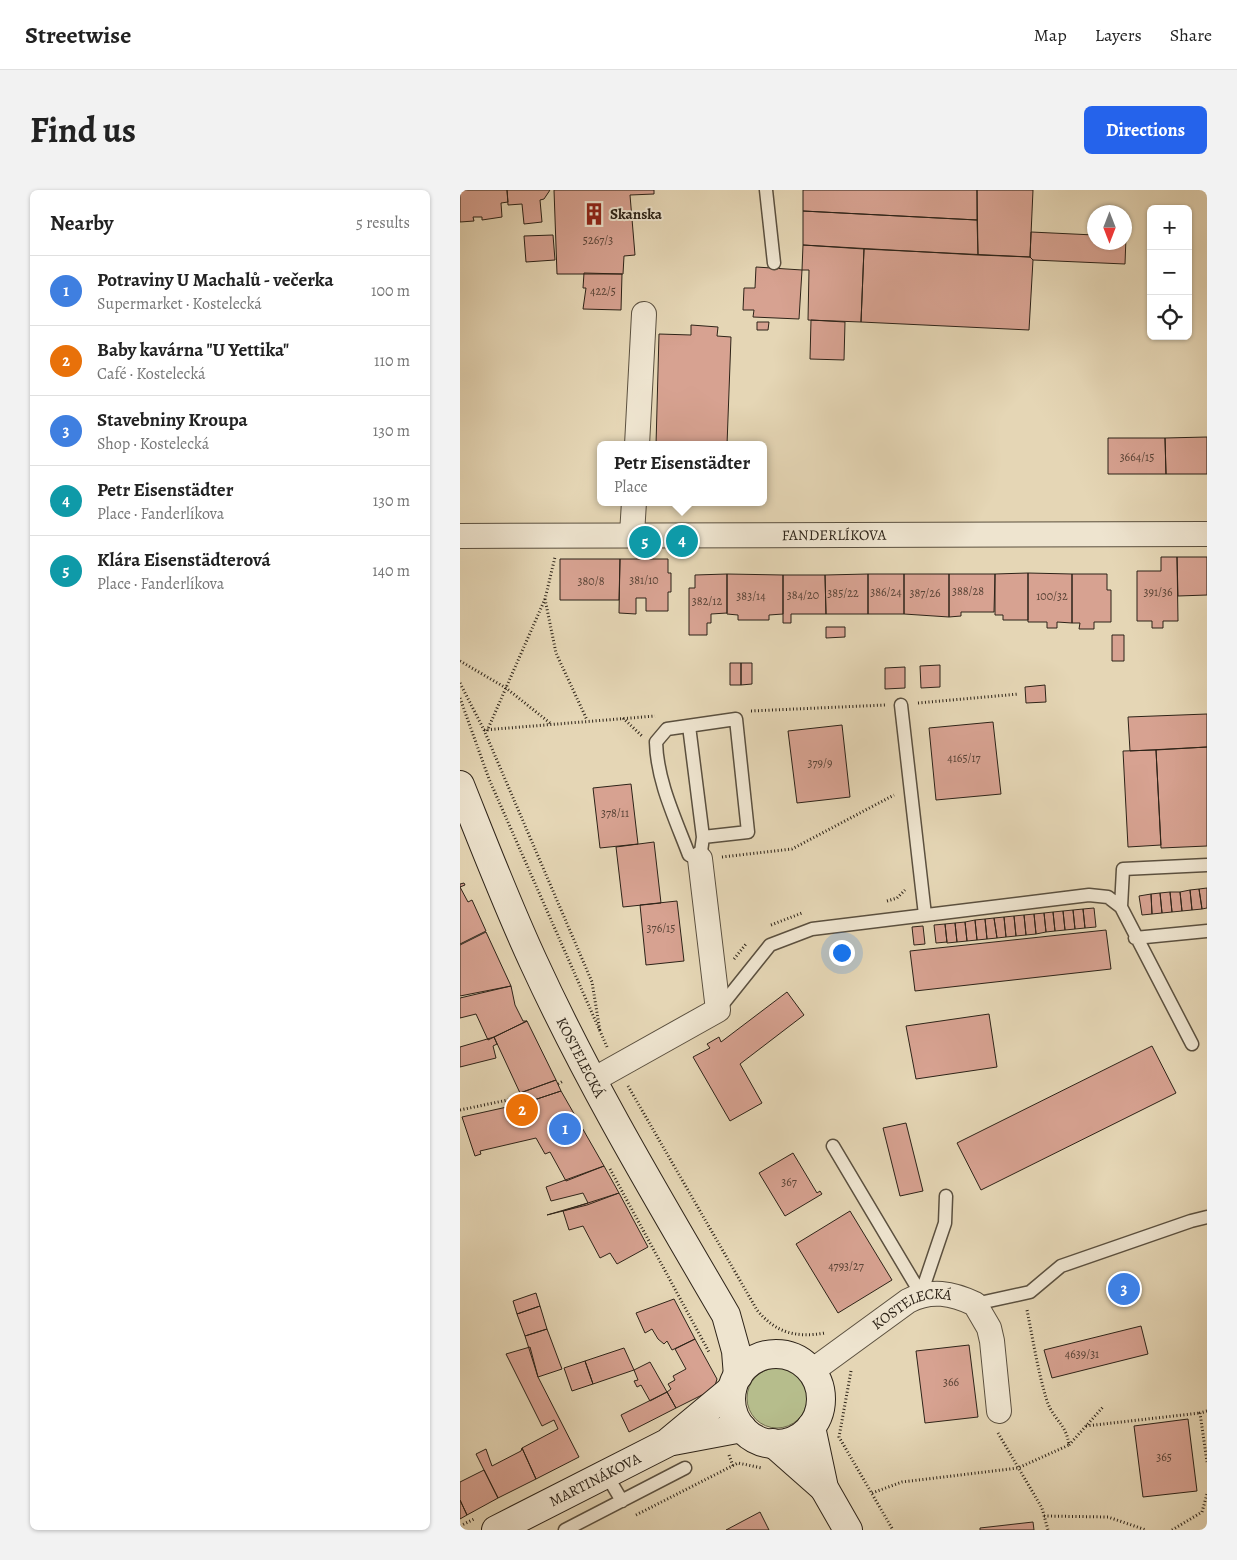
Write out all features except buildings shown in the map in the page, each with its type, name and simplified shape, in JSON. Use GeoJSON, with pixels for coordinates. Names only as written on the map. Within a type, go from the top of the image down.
{"type":"FeatureCollection","features":[{"type":"Feature","properties":{"kind":"street"},"geometry":{"type":"LineString","coordinates":[[637,441],[644,314]]}},
{"type":"Feature","properties":{"kind":"street"},"geometry":{"type":"LineString","coordinates":[[632,534],[634,506]]}},
{"type":"Feature","properties":{"kind":"street","name":"FANDERLÍKOVA"},"geometry":{"type":"LineString","coordinates":[[460,536],[632,534],[1207,534]]}},
{"type":"Feature","properties":{"kind":"street","name":"KOSTELECKÁ"},"geometry":{"type":"LineString","coordinates":[[460,785],[534,963],[592,1080],[726,1315],[736,1351],[735,1383]]}},
{"type":"Feature","properties":{"kind":"street"},"geometry":{"type":"LineString","coordinates":[[592,1080],[718,1010],[701,848]]}},
{"type":"Feature","properties":{"kind":"street","name":"KOSTELECKÁ"},"geometry":{"type":"LineString","coordinates":[[812,1371],[908,1300],[921,1294],[946,1294],[975,1304],[989,1328],[992,1341],[997,1419]]}},
{"type":"Feature","properties":{"kind":"street","name":"KOSTELECKÁ"},"geometry":{"type":"LineString","coordinates":[[726,1315],[774,1354]]}},
{"type":"Feature","properties":{"kind":"street"},"geometry":{"type":"LineString","coordinates":[[774,1354],[792,1357],[812,1371],[819,1384],[821,1399],[818,1414],[806,1446],[773,1443],[756,1438],[742,1428],[734,1413],[735,1383],[753,1360],[774,1354]]}},
{"type":"Feature","properties":{"kind":"street","name":"MARTINÁKOVA"},"geometry":{"type":"LineString","coordinates":[[487,1524],[606,1474],[667,1443],[735,1383]]}},
{"type":"Feature","properties":{"kind":"street","name":"MARTINÁKOVA"},"geometry":{"type":"LineString","coordinates":[[667,1443],[742,1428]]}},
{"type":"Feature","properties":{"kind":"street"},"geometry":{"type":"LineString","coordinates":[[773,1443],[794,1440],[806,1446],[824,1488],[848,1530]]}},
{"type":"Feature","properties":{"kind":"lane"},"geometry":{"type":"LineString","coordinates":[[766,190],[774,263]]}},
{"type":"Feature","properties":{"kind":"lane"},"geometry":{"type":"LineString","coordinates":[[900,705],[925,915]]}},
{"type":"Feature","properties":{"kind":"lane"},"geometry":{"type":"LineString","coordinates":[[736,719],[748,832],[701,848],[689,855],[666,795],[656,759],[656,742],[667,729],[689,726],[736,719]]}},
{"type":"Feature","properties":{"kind":"lane"},"geometry":{"type":"LineString","coordinates":[[689,726],[701,848]]}},
{"type":"Feature","properties":{"kind":"lane"},"geometry":{"type":"LineString","coordinates":[[1192,1044],[1135,938],[1121,907],[1123,869],[1207,865]]}},
{"type":"Feature","properties":{"kind":"lane"},"geometry":{"type":"LineString","coordinates":[[718,1010],[770,945],[812,929],[1089,895],[1108,897],[1121,907]]}},
{"type":"Feature","properties":{"kind":"lane"},"geometry":{"type":"LineString","coordinates":[[1135,938],[1207,931]]}},
{"type":"Feature","properties":{"kind":"lane"},"geometry":{"type":"LineString","coordinates":[[833,1146],[921,1294]]}},
{"type":"Feature","properties":{"kind":"lane"},"geometry":{"type":"LineString","coordinates":[[921,1294],[945,1223],[946,1196]]}},
{"type":"Feature","properties":{"kind":"lane"},"geometry":{"type":"LineString","coordinates":[[975,1304],[1030,1292],[1061,1266],[1207,1217]]}},
{"type":"Feature","properties":{"kind":"lane"},"geometry":{"type":"LineString","coordinates":[[565,1530],[685,1468]]}},
{"type":"Feature","properties":{"kind":"lane"},"geometry":{"type":"LineString","coordinates":[[606,1474],[622,1501]]}},
{"type":"Feature","properties":{"kind":"path"},"geometry":{"type":"LineString","coordinates":[[487,731],[545,598],[556,556]]}},
{"type":"Feature","properties":{"kind":"path"},"geometry":{"type":"LineString","coordinates":[[545,598],[556,653],[587,720]]}},
{"type":"Feature","properties":{"kind":"path"},"geometry":{"type":"LineString","coordinates":[[460,661],[506,688],[551,723]]}},
{"type":"Feature","properties":{"kind":"path"},"geometry":{"type":"LineString","coordinates":[[460,683],[484,730],[592,982],[601,1036]]}},
{"type":"Feature","properties":{"kind":"path"},"geometry":{"type":"LineString","coordinates":[[460,698],[489,779],[565,949],[601,1036],[757,1310],[766,1321],[784,1333],[812,1335],[833,1331],[850,1357],[852,1366],[841,1416],[839,1437],[893,1530]]}},
{"type":"Feature","properties":{"kind":"path"},"geometry":{"type":"LineString","coordinates":[[701,848],[792,849],[910,786]]}},
{"type":"Feature","properties":{"kind":"path"},"geometry":{"type":"LineString","coordinates":[[560,1075],[568,1090]]}},
{"type":"Feature","properties":{"kind":"path"},"geometry":{"type":"LineString","coordinates":[[558,1084],[563,1081]]}},
{"type":"Feature","properties":{"kind":"path"},"geometry":{"type":"LineString","coordinates":[[460,1110],[522,1097]]}},
{"type":"Feature","properties":{"kind":"path"},"geometry":{"type":"LineString","coordinates":[[609,1166],[713,1360]]}},
{"type":"Feature","properties":{"kind":"path"},"geometry":{"type":"LineString","coordinates":[[1069,1445],[1103,1407]]}},
{"type":"Feature","properties":{"kind":"path"},"geometry":{"type":"LineString","coordinates":[[1086,1426],[1207,1411]]}},
{"type":"Feature","properties":{"kind":"path"},"geometry":{"type":"LineString","coordinates":[[1200,1413],[1207,1462]]}},
{"type":"Feature","properties":{"kind":"path"},"geometry":{"type":"LineString","coordinates":[[997,1419],[1044,1516],[1048,1530]]}},
{"type":"Feature","properties":{"kind":"path"},"geometry":{"type":"LineString","coordinates":[[632,1517],[738,1463],[776,1470],[806,1446],[839,1437]]}},
{"type":"Feature","properties":{"kind":"path"},"geometry":{"type":"LineString","coordinates":[[1172,1530],[1202,1512],[1207,1494]]}},
{"type":"Feature","properties":{"kind":"path"},"geometry":{"type":"LineString","coordinates":[[1044,1516],[1108,1517],[1146,1530]]}},
{"type":"Feature","properties":{"kind":"path"},"geometry":{"type":"LineString","coordinates":[[460,1526],[487,1524]]}},
{"type":"Feature","properties":{"kind":"green space"},"geometry":{"type":"Polygon","coordinates":[[[777,1368],[794,1373],[802,1381],[807,1398],[802,1415],[794,1423],[777,1428],[760,1423],[752,1415],[747,1398],[752,1381],[760,1373],[777,1368]]]}},
{"type":"Feature","properties":{"kind":"place","name":"Skanska"},"geometry":{"type":"Point","coordinates":[594,214]}},
{"type":"Feature","properties":{"kind":"place","name":"Petr Eisenstädter"},"geometry":{"type":"Point","coordinates":[682,541]}},
{"type":"Feature","properties":{"kind":"place","name":"Klára Eisenstädterová"},"geometry":{"type":"Point","coordinates":[645,542]}},
{"type":"Feature","properties":{"kind":"place","name":"Baby kavárna \"U Yettika\""},"geometry":{"type":"Point","coordinates":[522,1110]}},
{"type":"Feature","properties":{"kind":"place","name":"Potraviny U Machalů - večerka"},"geometry":{"type":"Point","coordinates":[565,1129]}},
{"type":"Feature","properties":{"kind":"place","name":"Stavebniny Kroupa"},"geometry":{"type":"Point","coordinates":[1124,1289]}}]}
